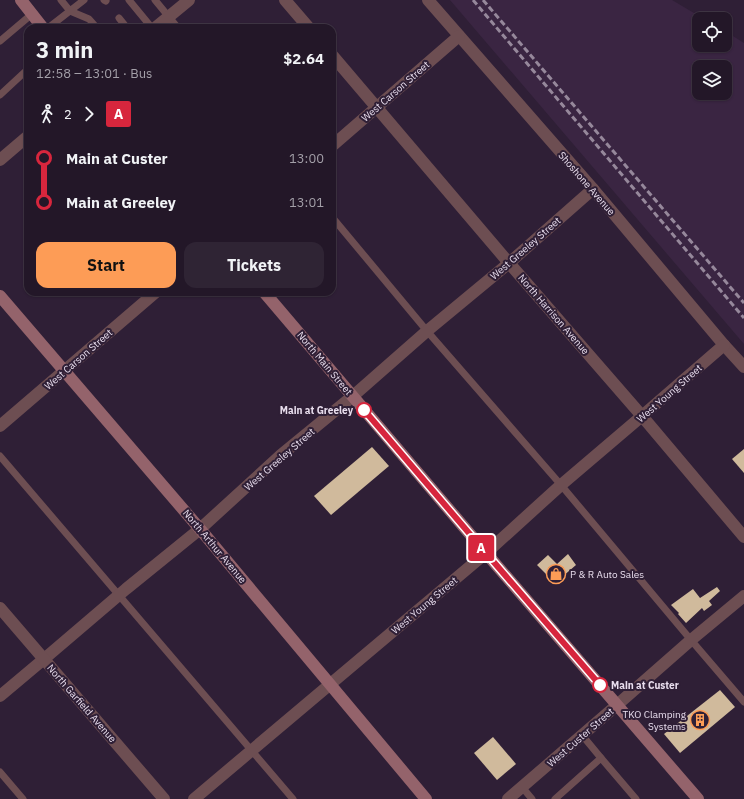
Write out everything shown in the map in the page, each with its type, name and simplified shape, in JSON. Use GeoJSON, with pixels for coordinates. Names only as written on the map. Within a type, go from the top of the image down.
{"type":"FeatureCollection","features":[{"type":"Feature","properties":{"kind":"main road"},"geometry":{"type":"LineString","coordinates":[[21,0],[40,24]]}},
{"type":"Feature","properties":{"kind":"main road","name":"North Arthur Avenue"},"geometry":{"type":"LineString","coordinates":[[0,296],[200,529],[426,799]]}},
{"type":"Feature","properties":{"kind":"main road","name":"North Main Street"},"geometry":{"type":"LineString","coordinates":[[267,296],[617,705],[694,798]]}},
{"type":"Feature","properties":{"kind":"street"},"geometry":{"type":"LineString","coordinates":[[159,24],[189,0]]}},
{"type":"Feature","properties":{"kind":"street"},"geometry":{"type":"LineString","coordinates":[[285,0],[306,24]]}},
{"type":"Feature","properties":{"kind":"street","name":"Shoshone Avenue"},"geometry":{"type":"LineString","coordinates":[[428,0],[593,189],[744,367]]}},
{"type":"Feature","properties":{"kind":"street","name":"West Carson Street"},"geometry":{"type":"LineString","coordinates":[[336,143],[459,36]]}},
{"type":"Feature","properties":{"kind":"street","name":"North Harrison Avenue"},"geometry":{"type":"LineString","coordinates":[[336,59],[744,537]]}},
{"type":"Feature","properties":{"kind":"street"},"geometry":{"type":"LineString","coordinates":[[0,160],[24,139]]}},
{"type":"Feature","properties":{"kind":"street","name":"West Greeley Street"},"geometry":{"type":"LineString","coordinates":[[0,696],[119,595],[200,529],[281,455],[353,396],[427,331],[509,263],[593,189]]}},
{"type":"Feature","properties":{"kind":"street","name":"West Carson Street"},"geometry":{"type":"LineString","coordinates":[[0,426],[151,296]]}},
{"type":"Feature","properties":{"kind":"street","name":"West Young Street"},"geometry":{"type":"LineString","coordinates":[[194,799],[486,553],[561,485],[724,345]]}},
{"type":"Feature","properties":{"kind":"street","name":"West Custer Street"},"geometry":{"type":"LineString","coordinates":[[508,799],[691,640],[744,596]]}},
{"type":"Feature","properties":{"kind":"street","name":"North Garfield Avenue"},"geometry":{"type":"LineString","coordinates":[[0,608],[164,799]]}},
{"type":"Feature","properties":{"kind":"lane"},"geometry":{"type":"LineString","coordinates":[[62,0],[70,11],[89,19],[93,24]]}},
{"type":"Feature","properties":{"kind":"lane"},"geometry":{"type":"LineString","coordinates":[[53,24],[84,0]]}},
{"type":"Feature","properties":{"kind":"lane"},"geometry":{"type":"LineString","coordinates":[[129,0],[150,24]]}},
{"type":"Feature","properties":{"kind":"lane"},"geometry":{"type":"LineString","coordinates":[[155,0],[175,24]]}},
{"type":"Feature","properties":{"kind":"lane"},"geometry":{"type":"LineString","coordinates":[[0,41],[32,14]]}},
{"type":"Feature","properties":{"kind":"lane"},"geometry":{"type":"LineString","coordinates":[[119,18],[124,24]]}},
{"type":"Feature","properties":{"kind":"lane"},"geometry":{"type":"LineString","coordinates":[[0,95],[24,73]]}},
{"type":"Feature","properties":{"kind":"lane"},"geometry":{"type":"LineString","coordinates":[[336,222],[427,331],[561,485],[744,702]]}},
{"type":"Feature","properties":{"kind":"lane"},"geometry":{"type":"LineString","coordinates":[[0,456],[293,799]]}},
{"type":"Feature","properties":{"kind":"lane"},"geometry":{"type":"LineString","coordinates":[[582,735],[636,799]]}},
{"type":"Feature","properties":{"kind":"lane"},"geometry":{"type":"LineString","coordinates":[[555,799],[601,758]]}},
{"type":"Feature","properties":{"kind":"lane"},"geometry":{"type":"LineString","coordinates":[[0,772],[23,799]]}},
{"type":"Feature","properties":{"kind":"lane"},"geometry":{"type":"LineString","coordinates":[[522,787],[532,799]]}},
{"type":"Feature","properties":{"kind":"shaded area"},"geometry":{"type":"Polygon","coordinates":[[[450,0],[672,0],[692,12],[692,52],[732,52],[732,35],[744,43],[744,344],[450,0]]]}},
{"type":"Feature","properties":{"kind":"building"},"geometry":{"type":"Polygon","coordinates":[[[372,447],[389,466],[331,515],[314,496],[372,447]]]}},
{"type":"Feature","properties":{"kind":"building"},"geometry":{"type":"Polygon","coordinates":[[[744,449],[744,473],[732,459],[744,449]]]}},
{"type":"Feature","properties":{"kind":"building","name":"P & R Auto Sales"},"geometry":{"type":"Polygon","coordinates":[[[568,554],[576,565],[555,583],[537,565],[548,555],[557,564],[568,554]]]}},
{"type":"Feature","properties":{"kind":"building"},"geometry":{"type":"Polygon","coordinates":[[[717,587],[720,591],[709,601],[712,605],[704,611],[702,608],[686,623],[671,605],[693,589],[700,598],[717,587]]]}},
{"type":"Feature","properties":{"kind":"building","name":"TKO Clamping Systems"},"geometry":{"type":"Polygon","coordinates":[[[720,690],[735,707],[680,753],[664,734],[720,690]]]}},
{"type":"Feature","properties":{"kind":"building"},"geometry":{"type":"Polygon","coordinates":[[[493,737],[516,764],[497,780],[474,753],[493,737]]]}},
{"type":"Feature","properties":{"kind":"railway"},"geometry":{"type":"LineString","coordinates":[[473,0],[744,318]]}},
{"type":"Feature","properties":{"kind":"railway"},"geometry":{"type":"LineString","coordinates":[[483,0],[744,303]]}},
{"type":"Feature","properties":{"kind":"bus line","name":"A"},"geometry":{"type":"LineString","coordinates":[[364,410],[600,685]]}},
{"type":"Feature","properties":{"kind":"place","name":"Main at Greeley"},"geometry":{"type":"Point","coordinates":[364,410]}},
{"type":"Feature","properties":{"kind":"place","name":"P & R Auto Sales"},"geometry":{"type":"Point","coordinates":[556,574]}},
{"type":"Feature","properties":{"kind":"place","name":"Main at Custer"},"geometry":{"type":"Point","coordinates":[600,685]}},
{"type":"Feature","properties":{"kind":"place","name":"TKO Clamping Systems"},"geometry":{"type":"Point","coordinates":[700,720]}}]}
